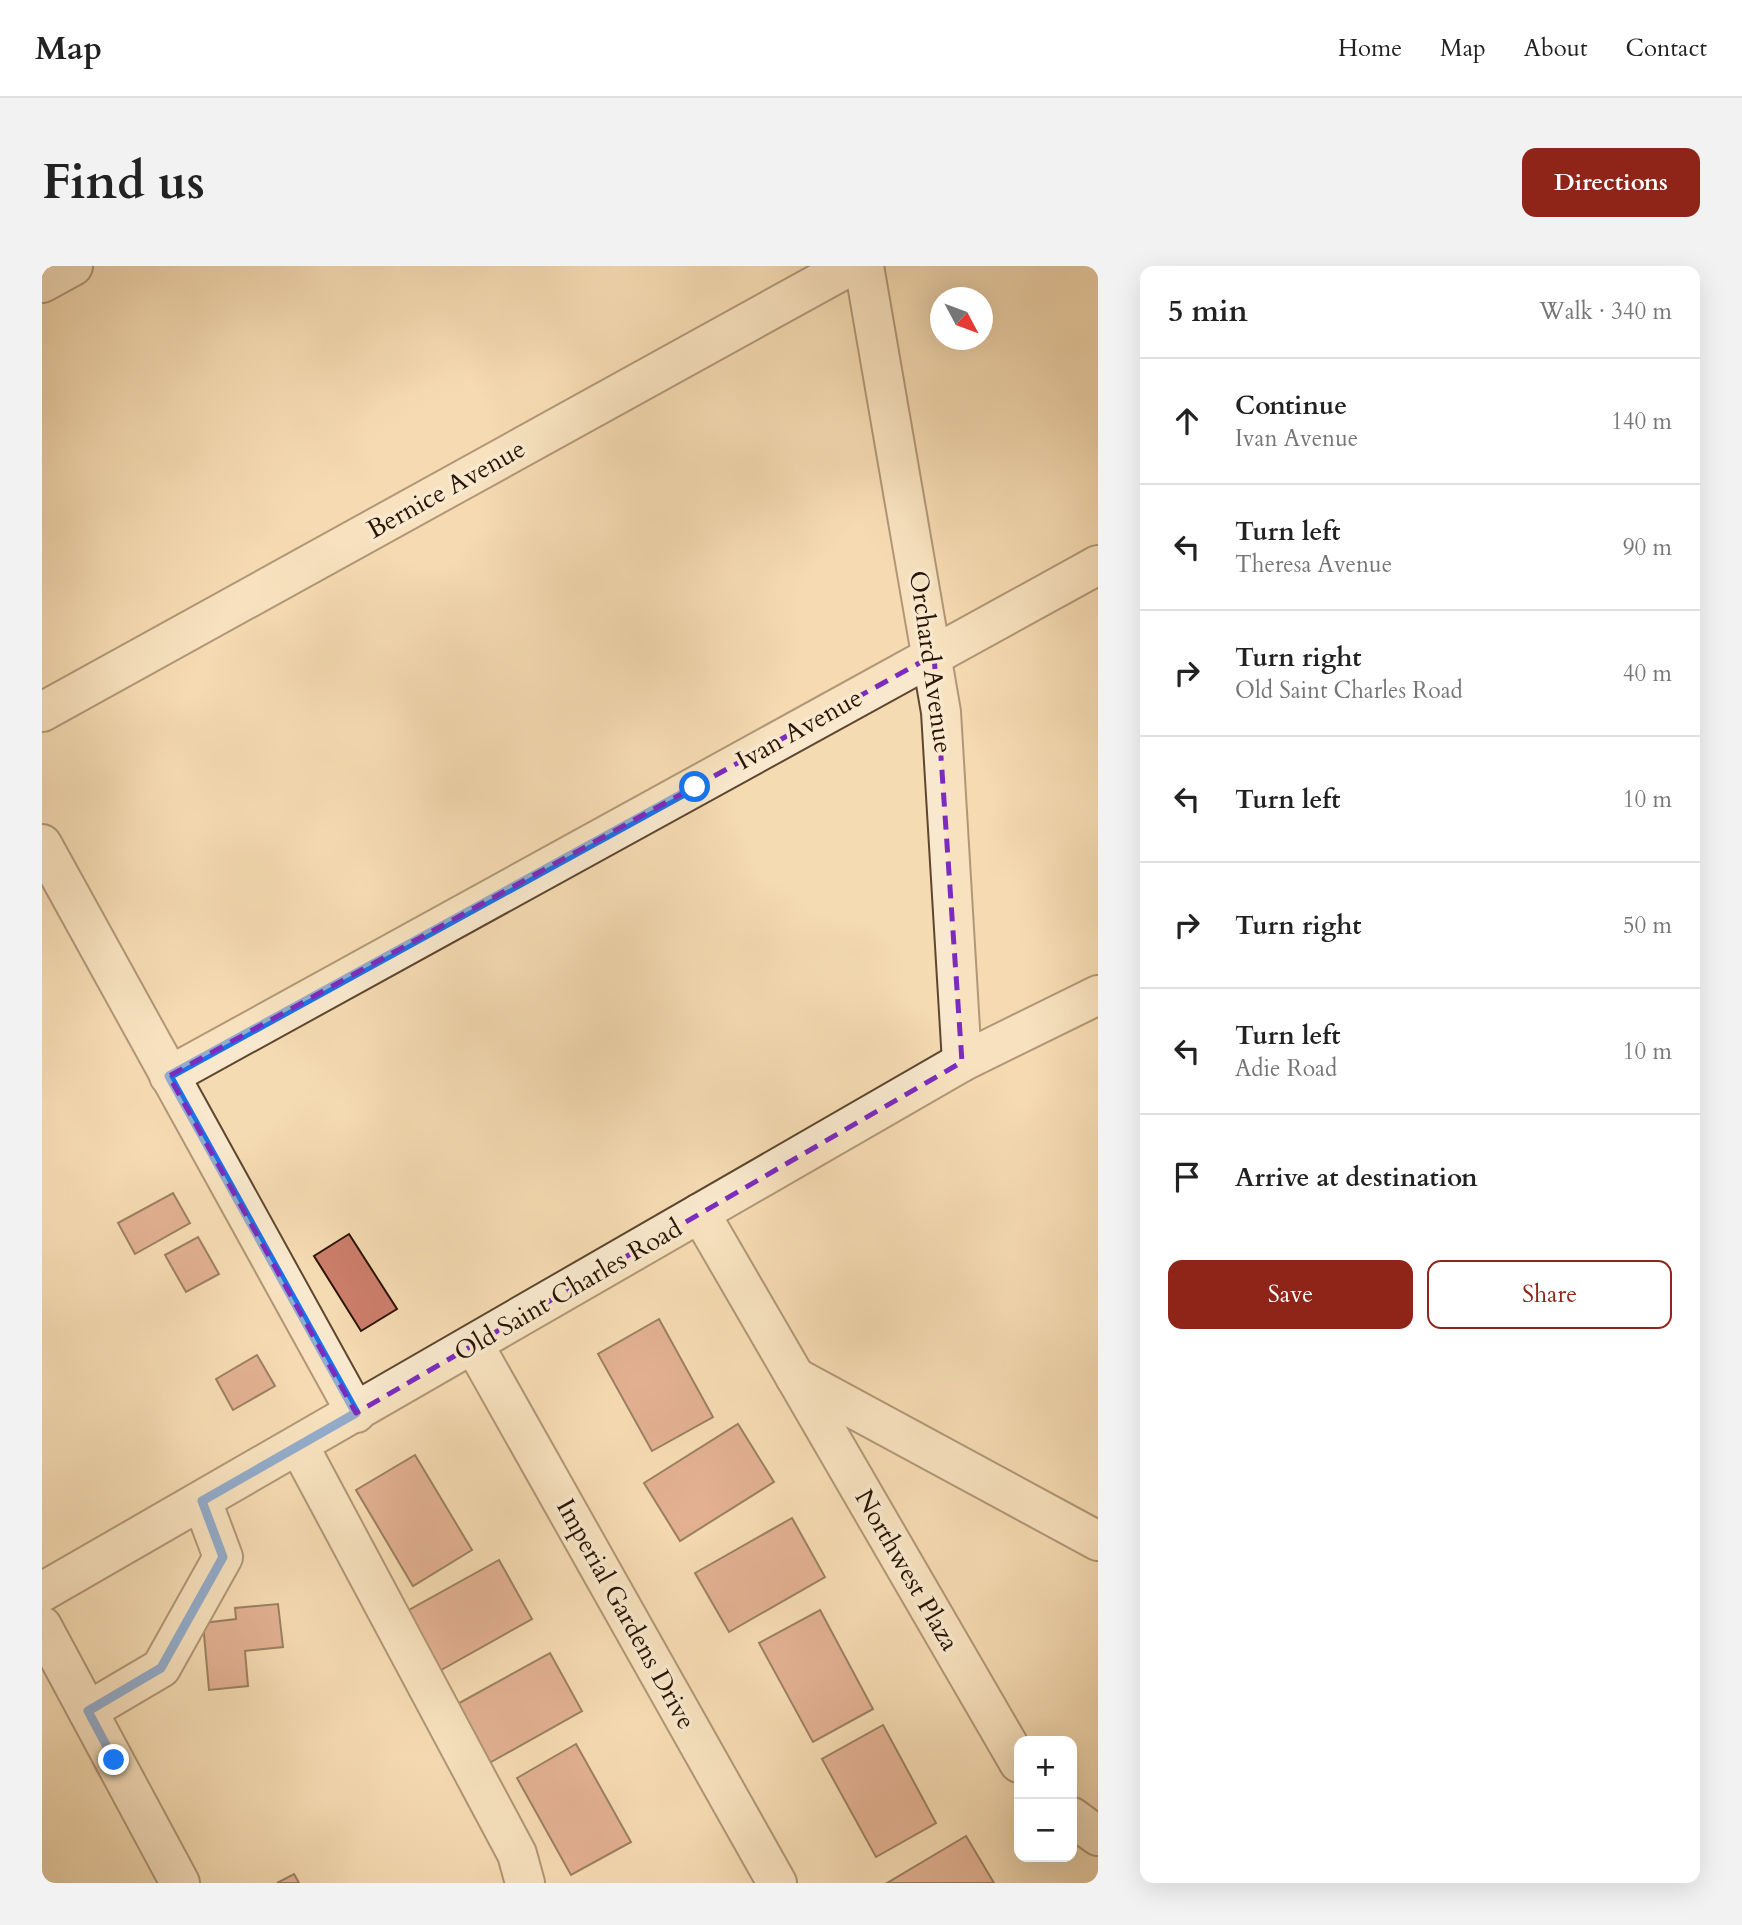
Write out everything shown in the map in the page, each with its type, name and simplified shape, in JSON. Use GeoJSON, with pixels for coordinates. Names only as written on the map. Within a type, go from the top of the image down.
{"type":"FeatureCollection","features":[{"type":"Feature","properties":{"kind":"street"},"geometry":{"type":"LineString","coordinates":[[42,283],[73,266]]}},
{"type":"Feature","properties":{"kind":"street","name":"Bernice Avenue"},"geometry":{"type":"LineString","coordinates":[[42,712],[850,266]]}},
{"type":"Feature","properties":{"kind":"street","name":"Orchard Avenue"},"geometry":{"type":"LineString","coordinates":[[864,266],[934,655],[941,712],[962,1062]]}},
{"type":"Feature","properties":{"kind":"street","name":"Ivan Avenue"},"geometry":{"type":"LineString","coordinates":[[169,1076],[1098,565]]}},
{"type":"Feature","properties":{"kind":"street"},"geometry":{"type":"LineString","coordinates":[[42,844],[356,1413]]}},
{"type":"Feature","properties":{"kind":"street","name":"Old Saint Charles Road"},"geometry":{"type":"LineString","coordinates":[[42,1592],[962,1062],[1098,995]]}},
{"type":"Feature","properties":{"kind":"street","name":"Northwest Plaza"},"geometry":{"type":"LineString","coordinates":[[700,1213],[1014,1754]]}},
{"type":"Feature","properties":{"kind":"street","name":"Imperial Gardens Drive"},"geometry":{"type":"LineString","coordinates":[[474,1345],[777,1883]]}},
{"type":"Feature","properties":{"kind":"street"},"geometry":{"type":"LineString","coordinates":[[795,1377],[1098,1541]]}},
{"type":"Feature","properties":{"kind":"street"},"geometry":{"type":"LineString","coordinates":[[299,1446],[517,1854],[525,1883]]}},
{"type":"Feature","properties":{"kind":"street"},"geometry":{"type":"LineString","coordinates":[[88,1711],[161,1668],[223,1557],[202,1501]]}},
{"type":"Feature","properties":{"kind":"street"},"geometry":{"type":"LineString","coordinates":[[42,1626],[180,1883]]}},
{"type":"Feature","properties":{"kind":"street"},"geometry":{"type":"LineString","coordinates":[[1077,1820],[1098,1836]]}},
{"type":"Feature","properties":{"kind":"highlighted area"},"geometry":{"type":"Polygon","coordinates":[[[934,655],[962,1062],[356,1413],[169,1076],[934,655]]]}},
{"type":"Feature","properties":{"kind":"building"},"geometry":{"type":"Polygon","coordinates":[[[173,1193],[190,1223],[135,1254],[118,1223],[173,1193]]]}},
{"type":"Feature","properties":{"kind":"building"},"geometry":{"type":"Polygon","coordinates":[[[349,1234],[397,1309],[361,1331],[314,1256],[349,1234]]]}},
{"type":"Feature","properties":{"kind":"building"},"geometry":{"type":"Polygon","coordinates":[[[198,1237],[219,1274],[186,1292],[165,1255],[198,1237]]]}},
{"type":"Feature","properties":{"kind":"building"},"geometry":{"type":"Polygon","coordinates":[[[659,1319],[713,1417],[652,1451],[598,1354],[659,1319]]]}},
{"type":"Feature","properties":{"kind":"building"},"geometry":{"type":"Polygon","coordinates":[[[257,1355],[275,1386],[233,1410],[216,1379],[257,1355]]]}},
{"type":"Feature","properties":{"kind":"building"},"geometry":{"type":"Polygon","coordinates":[[[738,1424],[774,1482],[680,1541],[644,1483],[738,1424]]]}},
{"type":"Feature","properties":{"kind":"building"},"geometry":{"type":"Polygon","coordinates":[[[415,1455],[472,1550],[413,1586],[356,1490],[415,1455]]]}},
{"type":"Feature","properties":{"kind":"building"},"geometry":{"type":"Polygon","coordinates":[[[792,1518],[825,1577],[729,1632],[695,1573],[792,1518]]]}},
{"type":"Feature","properties":{"kind":"building"},"geometry":{"type":"Polygon","coordinates":[[[499,1560],[532,1619],[434,1674],[400,1615],[499,1560]]]}},
{"type":"Feature","properties":{"kind":"building"},"geometry":{"type":"Polygon","coordinates":[[[278,1604],[283,1647],[245,1651],[248,1686],[209,1690],[203,1623],[236,1619],[235,1608],[278,1604]]]}},
{"type":"Feature","properties":{"kind":"building"},"geometry":{"type":"Polygon","coordinates":[[[820,1610],[873,1709],[813,1742],[759,1643],[820,1610]]]}},
{"type":"Feature","properties":{"kind":"building"},"geometry":{"type":"Polygon","coordinates":[[[550,1653],[582,1711],[484,1766],[452,1707],[550,1653]]]}},
{"type":"Feature","properties":{"kind":"building"},"geometry":{"type":"Polygon","coordinates":[[[883,1725],[936,1823],[876,1857],[822,1759],[883,1725]]]}},
{"type":"Feature","properties":{"kind":"building"},"geometry":{"type":"Polygon","coordinates":[[[576,1744],[631,1842],[571,1875],[517,1778],[576,1744]]]}},
{"type":"Feature","properties":{"kind":"building"},"geometry":{"type":"Polygon","coordinates":[[[966,1836],[994,1883],[887,1883],[966,1836]]]}},
{"type":"Feature","properties":{"kind":"building"},"geometry":{"type":"Polygon","coordinates":[[[294,1874],[299,1883],[277,1883],[294,1874]]]}},
{"type":"Feature","properties":{"kind":"route"},"geometry":{"type":"LineString","coordinates":[[114,1760],[88,1711],[161,1668],[223,1557],[202,1501],[356,1413],[169,1076],[695,787]]}}]}
